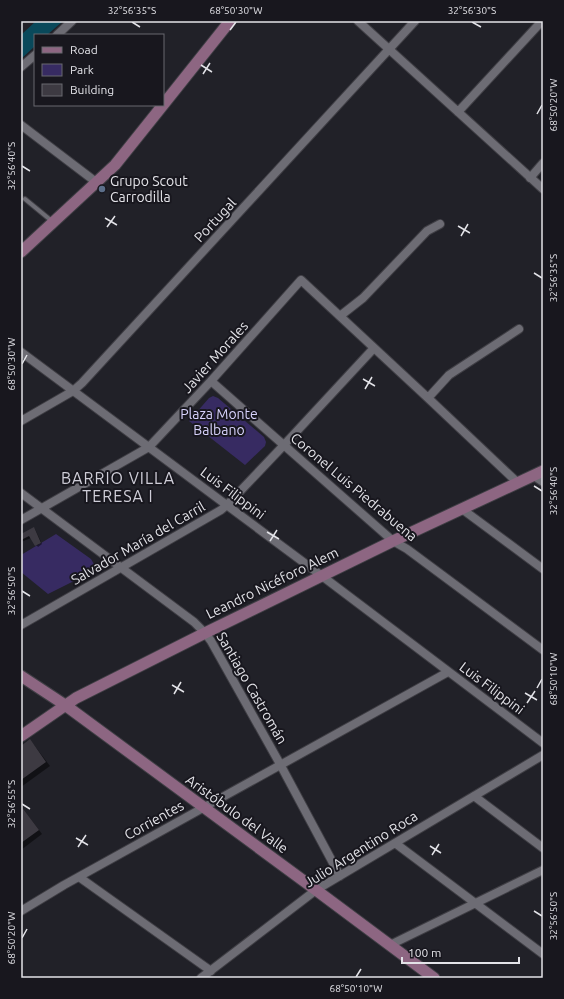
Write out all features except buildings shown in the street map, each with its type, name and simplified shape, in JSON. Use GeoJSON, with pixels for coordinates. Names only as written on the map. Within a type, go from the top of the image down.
{"type":"FeatureCollection","features":[{"type":"Feature","properties":{"kind":"street"},"geometry":{"type":"LineString","coordinates":[[58,34],[72,21]]}},
{"type":"Feature","properties":{"kind":"street"},"geometry":{"type":"LineString","coordinates":[[164,104],[230,21]]}},
{"type":"Feature","properties":{"kind":"street"},"geometry":{"type":"LineString","coordinates":[[358,21],[543,189]]}},
{"type":"Feature","properties":{"kind":"street","name":"Portugal"},"geometry":{"type":"LineString","coordinates":[[21,421],[73,391],[82,383],[415,21]]}},
{"type":"Feature","properties":{"kind":"street"},"geometry":{"type":"LineString","coordinates":[[458,112],[542,21]]}},
{"type":"Feature","properties":{"kind":"street"},"geometry":{"type":"LineString","coordinates":[[21,68],[34,56]]}},
{"type":"Feature","properties":{"kind":"street"},"geometry":{"type":"LineString","coordinates":[[21,252],[115,165],[162,106]]}},
{"type":"Feature","properties":{"kind":"street"},"geometry":{"type":"LineString","coordinates":[[21,125],[96,182]]}},
{"type":"Feature","properties":{"kind":"street"},"geometry":{"type":"LineString","coordinates":[[530,178],[543,163]]}},
{"type":"Feature","properties":{"kind":"street"},"geometry":{"type":"LineString","coordinates":[[440,224],[427,231],[363,298],[340,316],[518,483]]}},
{"type":"Feature","properties":{"kind":"street","name":"Javier Morales"},"geometry":{"type":"LineString","coordinates":[[21,520],[149,447],[301,280],[340,316]]}},
{"type":"Feature","properties":{"kind":"street"},"geometry":{"type":"LineString","coordinates":[[428,398],[449,375],[519,329]]}},
{"type":"Feature","properties":{"kind":"street","name":"Salvador María del Carril"},"geometry":{"type":"LineString","coordinates":[[21,625],[213,515],[227,505],[284,446],[374,348]]}},
{"type":"Feature","properties":{"kind":"street","name":"Luis Filippini"},"geometry":{"type":"LineString","coordinates":[[21,352],[543,743]]}},
{"type":"Feature","properties":{"kind":"street","name":"Coronel Luis Piedrabuena"},"geometry":{"type":"LineString","coordinates":[[210,381],[393,541],[407,549],[543,650]]}},
{"type":"Feature","properties":{"kind":"street","name":"Leandro Nicéforo Alem"},"geometry":{"type":"LineString","coordinates":[[21,736],[76,698],[205,633],[393,541],[518,483],[540,476]]}},
{"type":"Feature","properties":{"kind":"street","name":"Santiago Castromán"},"geometry":{"type":"LineString","coordinates":[[21,493],[194,622],[205,633],[280,764],[340,876]]}},
{"type":"Feature","properties":{"kind":"street"},"geometry":{"type":"LineString","coordinates":[[462,509],[543,569]]}},
{"type":"Feature","properties":{"kind":"street","name":"Corrientes"},"geometry":{"type":"LineString","coordinates":[[21,910],[280,764],[448,672]]}},
{"type":"Feature","properties":{"kind":"street","name":"Aristóbulo del Valle"},"geometry":{"type":"LineString","coordinates":[[21,676],[64,705],[390,944],[434,978]]}},
{"type":"Feature","properties":{"kind":"street","name":"Julio Argentino Roca"},"geometry":{"type":"LineString","coordinates":[[201,978],[316,890],[543,755]]}},
{"type":"Feature","properties":{"kind":"street"},"geometry":{"type":"LineString","coordinates":[[474,796],[543,848]]}},
{"type":"Feature","properties":{"kind":"street"},"geometry":{"type":"LineString","coordinates":[[395,843],[543,954]]}},
{"type":"Feature","properties":{"kind":"street"},"geometry":{"type":"LineString","coordinates":[[390,944],[543,870]]}},
{"type":"Feature","properties":{"kind":"street"},"geometry":{"type":"LineString","coordinates":[[79,877],[211,971]]}},
{"type":"Feature","properties":{"kind":"lane"},"geometry":{"type":"LineString","coordinates":[[25,199],[53,222]]}},
{"type":"Feature","properties":{"kind":"green space","name":"Plaza Monte Balbano"},"geometry":{"type":"Polygon","coordinates":[[[213,396],[218,398],[264,437],[266,442],[265,446],[245,465],[189,421],[209,398],[213,396]]]}},
{"type":"Feature","properties":{"kind":"green space"},"geometry":{"type":"Polygon","coordinates":[[[56,534],[91,559],[95,566],[92,572],[48,594],[21,572],[21,555],[56,534]]]}},
{"type":"Feature","properties":{"kind":"water"},"geometry":{"type":"Polygon","coordinates":[[[36,21],[63,21],[48,34],[34,34],[34,47],[21,59],[21,35],[36,21]]]}},
{"type":"Feature","properties":{"kind":"place","name":"Grupo Scout Carrodilla"},"geometry":{"type":"Point","coordinates":[102,189]}},
{"type":"Feature","properties":{"kind":"district","name":"BARRIO VILLA TERESA I"},"geometry":{"type":"Point","coordinates":[118,487]}}]}
